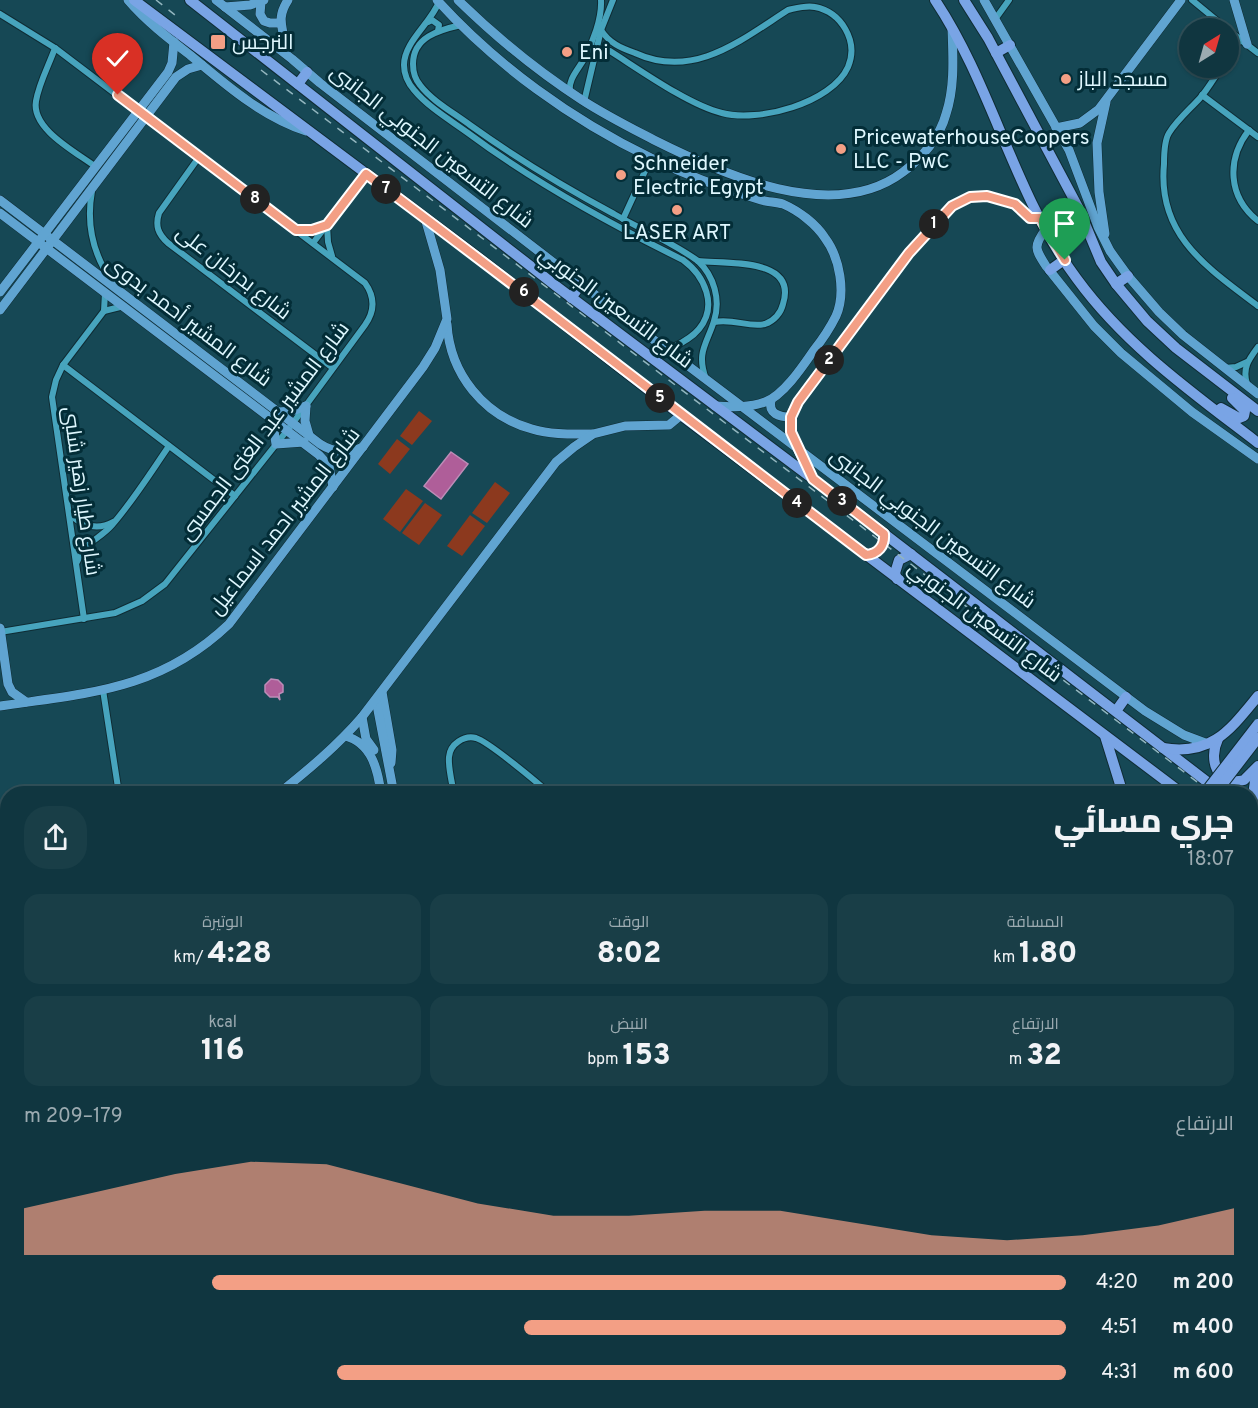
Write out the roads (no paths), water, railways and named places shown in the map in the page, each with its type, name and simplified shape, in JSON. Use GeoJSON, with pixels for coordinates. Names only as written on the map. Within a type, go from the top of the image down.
{"type":"FeatureCollection","features":[{"type":"Feature","properties":{"kind":"main road","name":"شارع التسعين الجنوبي"},"geometry":{"type":"LineString","coordinates":[[134,0],[538,303],[681,415],[1172,786]]}},
{"type":"Feature","properties":{"kind":"main road","name":"شارع التسعين الجنوبي"},"geometry":{"type":"LineString","coordinates":[[190,0],[571,298],[813,479],[1212,786]]}},
{"type":"Feature","properties":{"kind":"main road"},"geometry":{"type":"LineString","coordinates":[[935,0],[979,79],[1016,168],[1040,218],[1076,278],[1105,314],[1161,369],[1258,443]]}},
{"type":"Feature","properties":{"kind":"main road"},"geometry":{"type":"LineString","coordinates":[[964,0],[996,53],[1079,210],[1101,262],[1116,284],[1154,328],[1176,348],[1258,411]]}},
{"type":"Feature","properties":{"kind":"main road"},"geometry":{"type":"LineString","coordinates":[[996,53],[1010,45]]}},
{"type":"Feature","properties":{"kind":"main road"},"geometry":{"type":"LineString","coordinates":[[298,84],[307,72]]}},
{"type":"Feature","properties":{"kind":"main road"},"geometry":{"type":"LineString","coordinates":[[1050,270],[1065,260]]}},
{"type":"Feature","properties":{"kind":"main road"},"geometry":{"type":"LineString","coordinates":[[1116,284],[1128,276]]}},
{"type":"Feature","properties":{"kind":"main road"},"geometry":{"type":"LineString","coordinates":[[571,298],[581,284]]}},
{"type":"Feature","properties":{"kind":"main road"},"geometry":{"type":"LineString","coordinates":[[1204,402],[1224,409],[1239,418],[1244,416],[1245,411],[1232,399],[1220,382]]}},
{"type":"Feature","properties":{"kind":"main road"},"geometry":{"type":"LineString","coordinates":[[866,555],[878,551],[882,546],[884,534]]}},
{"type":"Feature","properties":{"kind":"main road"},"geometry":{"type":"LineString","coordinates":[[897,579],[895,573],[899,560],[911,554]]}},
{"type":"Feature","properties":{"kind":"main road"},"geometry":{"type":"LineString","coordinates":[[1162,748],[1187,750],[1213,742],[1231,728],[1258,696]]}},
{"type":"Feature","properties":{"kind":"main road"},"geometry":{"type":"LineString","coordinates":[[1116,711],[1126,697]]}},
{"type":"Feature","properties":{"kind":"main road"},"geometry":{"type":"LineString","coordinates":[[1210,786],[1258,724]]}},
{"type":"Feature","properties":{"kind":"main road"},"geometry":{"type":"LineString","coordinates":[[1105,735],[1121,786]]}},
{"type":"Feature","properties":{"kind":"main road"},"geometry":{"type":"LineString","coordinates":[[1221,786],[1258,738]]}},
{"type":"Feature","properties":{"kind":"main road"},"geometry":{"type":"LineString","coordinates":[[1213,742],[1214,765],[1224,777],[1231,781],[1244,780],[1258,766]]}},
{"type":"Feature","properties":{"kind":"main road"},"geometry":{"type":"LineString","coordinates":[[1254,786],[1258,766]]}},
{"type":"Feature","properties":{"kind":"street"},"geometry":{"type":"LineString","coordinates":[[128,0],[148,21],[256,107],[287,124],[310,132]]}},
{"type":"Feature","properties":{"kind":"street","name":"شارع التسعين الجنوبي الجانبى"},"geometry":{"type":"LineString","coordinates":[[216,0],[581,284],[1126,697],[1184,735],[1213,742]]}},
{"type":"Feature","properties":{"kind":"street"},"geometry":{"type":"LineString","coordinates":[[283,51],[284,42],[280,23],[282,11],[288,0]]}},
{"type":"Feature","properties":{"kind":"street"},"geometry":{"type":"LineString","coordinates":[[458,0],[518,54],[584,102],[626,126],[698,161],[743,179],[785,190],[837,194],[853,193],[884,184],[910,166],[940,131],[951,96],[952,28]]}},
{"type":"Feature","properties":{"kind":"street"},"geometry":{"type":"LineString","coordinates":[[564,107],[569,100],[570,81],[585,58],[600,16],[601,0]]}},
{"type":"Feature","properties":{"kind":"street"},"geometry":{"type":"LineString","coordinates":[[576,116],[584,102],[601,30],[613,0]]}},
{"type":"Feature","properties":{"kind":"street"},"geometry":{"type":"LineString","coordinates":[[984,0],[1073,160],[1093,215],[1107,244],[1128,276],[1159,312],[1183,335],[1258,394]]}},
{"type":"Feature","properties":{"kind":"street"},"geometry":{"type":"LineString","coordinates":[[996,18],[1009,0]]}},
{"type":"Feature","properties":{"kind":"street"},"geometry":{"type":"LineString","coordinates":[[1056,128],[1080,123],[1090,117],[1107,100],[1181,0]]}},
{"type":"Feature","properties":{"kind":"street"},"geometry":{"type":"LineString","coordinates":[[1192,0],[1214,18]]}},
{"type":"Feature","properties":{"kind":"street"},"geometry":{"type":"LineString","coordinates":[[1234,0],[1244,42]]}},
{"type":"Feature","properties":{"kind":"street"},"geometry":{"type":"LineString","coordinates":[[225,7],[250,5],[262,1],[260,14],[264,21],[280,23]]}},
{"type":"Feature","properties":{"kind":"street"},"geometry":{"type":"LineString","coordinates":[[668,350],[691,337],[705,320],[708,299],[701,277],[693,268],[683,260],[574,203],[530,176],[447,118],[412,88],[405,73],[405,57],[412,42],[428,22],[438,1],[461,25],[526,81],[576,116],[651,158],[762,200],[783,204],[801,214],[826,238],[837,261],[841,293],[837,314],[825,336],[781,391],[771,400],[743,407],[715,406]]}},
{"type":"Feature","properties":{"kind":"street"},"geometry":{"type":"LineString","coordinates":[[595,52],[610,51],[693,101],[713,111],[739,116],[783,110],[825,92],[843,76],[852,52],[849,36],[837,17],[814,6],[801,6],[789,10],[720,53],[689,61],[658,61],[641,56],[612,42],[601,30]]}},
{"type":"Feature","properties":{"kind":"street","name":"شارع المشير عبد الغنى الجمسى"},"geometry":{"type":"LineString","coordinates":[[0,14],[55,48],[314,243],[365,283],[373,303],[369,320],[306,406],[165,584],[150,597],[115,613],[0,630]]}},
{"type":"Feature","properties":{"kind":"street"},"geometry":{"type":"LineString","coordinates":[[428,22],[432,20],[437,22],[440,27],[438,31]]}},
{"type":"Feature","properties":{"kind":"street"},"geometry":{"type":"LineString","coordinates":[[461,25],[438,31],[424,38],[415,51],[413,70],[420,85],[452,111],[534,169],[698,261],[709,274],[716,291],[717,301],[714,322],[703,345],[703,371],[706,379]]}},
{"type":"Feature","properties":{"kind":"street"},"geometry":{"type":"LineString","coordinates":[[1239,38],[1258,52]]}},
{"type":"Feature","properties":{"kind":"street"},"geometry":{"type":"LineString","coordinates":[[0,310],[93,188],[143,114],[171,67],[174,42]]}},
{"type":"Feature","properties":{"kind":"street"},"geometry":{"type":"LineString","coordinates":[[1239,46],[1244,42]]}},
{"type":"Feature","properties":{"kind":"street"},"geometry":{"type":"LineString","coordinates":[[55,48],[36,99],[38,117],[46,129],[96,167]]}},
{"type":"Feature","properties":{"kind":"street"},"geometry":{"type":"LineString","coordinates":[[0,292],[96,167],[143,114],[180,74],[202,65]]}},
{"type":"Feature","properties":{"kind":"street"},"geometry":{"type":"LineString","coordinates":[[1214,78],[1168,134],[1163,172],[1166,202],[1179,232],[1198,260],[1258,306]]}},
{"type":"Feature","properties":{"kind":"street"},"geometry":{"type":"LineString","coordinates":[[1202,95],[1258,137]]}},
{"type":"Feature","properties":{"kind":"street"},"geometry":{"type":"LineString","coordinates":[[1107,100],[1097,143],[1099,192],[1107,244]]}},
{"type":"Feature","properties":{"kind":"street"},"geometry":{"type":"LineString","coordinates":[[1249,130],[1237,150],[1233,173],[1237,196],[1250,215],[1258,221]]}},
{"type":"Feature","properties":{"kind":"street","name":"شارع بدرخان على"},"geometry":{"type":"LineString","coordinates":[[200,157],[159,213],[157,223],[159,233],[168,243],[333,368]]}},
{"type":"Feature","properties":{"kind":"street"},"geometry":{"type":"LineString","coordinates":[[623,219],[651,158]]}},
{"type":"Feature","properties":{"kind":"street"},"geometry":{"type":"LineString","coordinates":[[530,176],[534,169]]}},
{"type":"Feature","properties":{"kind":"street"},"geometry":{"type":"LineString","coordinates":[[314,243],[366,174]]}},
{"type":"Feature","properties":{"kind":"street"},"geometry":{"type":"LineString","coordinates":[[93,188],[90,215],[93,242],[103,268],[119,290]]}},
{"type":"Feature","properties":{"kind":"street"},"geometry":{"type":"LineString","coordinates":[[783,204],[785,190]]}},
{"type":"Feature","properties":{"kind":"street"},"geometry":{"type":"LineString","coordinates":[[813,479],[791,432],[791,417],[798,402],[909,253],[952,206],[970,197],[987,196],[1015,204],[1030,218],[1040,218]]}},
{"type":"Feature","properties":{"kind":"street","name":"شارع المشير أحمد بدوى"},"geometry":{"type":"LineString","coordinates":[[0,200],[42,238]]}},
{"type":"Feature","properties":{"kind":"street","name":"شارع المشير أحمد بدوى"},"geometry":{"type":"LineString","coordinates":[[0,213],[42,238],[119,290],[275,415]]}},
{"type":"Feature","properties":{"kind":"street","name":"شارع المشير احمد اسماعيل"},"geometry":{"type":"LineString","coordinates":[[0,706],[103,690],[156,675],[176,665],[213,639],[244,606],[444,340],[447,319],[440,270],[425,218]]}},
{"type":"Feature","properties":{"kind":"street"},"geometry":{"type":"LineString","coordinates":[[296,230],[312,230],[327,225]]}},
{"type":"Feature","properties":{"kind":"street"},"geometry":{"type":"LineString","coordinates":[[327,225],[332,258]]}},
{"type":"Feature","properties":{"kind":"street"},"geometry":{"type":"LineString","coordinates":[[1046,229],[1036,245],[1038,253],[1094,326],[1137,368],[1192,412],[1258,459]]}},
{"type":"Feature","properties":{"kind":"street"},"geometry":{"type":"LineString","coordinates":[[648,243],[652,234]]}},
{"type":"Feature","properties":{"kind":"street","name":"شارع المشير أحمد بدوى"},"geometry":{"type":"LineString","coordinates":[[51,244],[105,292],[306,439],[325,460],[332,472],[333,487]]}},
{"type":"Feature","properties":{"kind":"street"},"geometry":{"type":"LineString","coordinates":[[698,261],[761,266],[776,273],[784,287],[785,296],[781,309],[770,322],[754,325],[729,320],[714,322]]}},
{"type":"Feature","properties":{"kind":"street"},"geometry":{"type":"LineString","coordinates":[[105,292],[104,311],[124,306]]}},
{"type":"Feature","properties":{"kind":"street","name":"شارع طيار زهير شلبى"},"geometry":{"type":"LineString","coordinates":[[84,619],[52,406],[53,389],[63,365],[104,311]]}},
{"type":"Feature","properties":{"kind":"street"},"geometry":{"type":"LineString","coordinates":[[444,340],[461,375],[480,399],[495,412],[532,429],[593,434],[625,426],[669,425],[681,415]]}},
{"type":"Feature","properties":{"kind":"street"},"geometry":{"type":"LineString","coordinates":[[1248,387],[1245,372],[1247,362],[1258,346]]}},
{"type":"Feature","properties":{"kind":"street"},"geometry":{"type":"LineString","coordinates":[[1224,368],[1236,367],[1247,362]]}},
{"type":"Feature","properties":{"kind":"street"},"geometry":{"type":"LineString","coordinates":[[63,365],[235,496]]}},
{"type":"Feature","properties":{"kind":"street"},"geometry":{"type":"LineString","coordinates":[[771,400],[771,410],[774,414],[779,417],[791,417]]}},
{"type":"Feature","properties":{"kind":"street"},"geometry":{"type":"LineString","coordinates":[[306,406],[306,439],[276,444],[275,415],[306,406]]}},
{"type":"Feature","properties":{"kind":"street"},"geometry":{"type":"LineString","coordinates":[[573,434],[576,440],[574,447]]}},
{"type":"Feature","properties":{"kind":"street"},"geometry":{"type":"LineString","coordinates":[[289,786],[345,736],[362,717],[556,462],[593,434]]}},
{"type":"Feature","properties":{"kind":"street","name":"شارع المشير أحمد بدوى"},"geometry":{"type":"LineString","coordinates":[[306,439],[333,451],[349,452],[363,447]]}},
{"type":"Feature","properties":{"kind":"street"},"geometry":{"type":"LineString","coordinates":[[77,562],[87,545],[117,520],[169,446]]}},
{"type":"Feature","properties":{"kind":"street"},"geometry":{"type":"LineString","coordinates":[[70,515],[84,525],[92,527],[117,520]]}},
{"type":"Feature","properties":{"kind":"street"},"geometry":{"type":"LineString","coordinates":[[0,630],[8,684],[18,698],[26,702]]}},
{"type":"Feature","properties":{"kind":"street"},"geometry":{"type":"LineString","coordinates":[[103,690],[118,786]]}},
{"type":"Feature","properties":{"kind":"street"},"geometry":{"type":"LineString","coordinates":[[380,786],[378,774],[382,692]]}},
{"type":"Feature","properties":{"kind":"street"},"geometry":{"type":"LineString","coordinates":[[376,700],[380,752]]}},
{"type":"Feature","properties":{"kind":"street"},"geometry":{"type":"LineString","coordinates":[[362,717],[366,739],[380,752],[391,771],[393,786]]}},
{"type":"Feature","properties":{"kind":"street"},"geometry":{"type":"LineString","coordinates":[[345,736],[380,752]]}},
{"type":"Feature","properties":{"kind":"street"},"geometry":{"type":"LineString","coordinates":[[453,786],[449,758],[451,750],[461,739],[469,737],[483,742],[540,786]]}},
{"type":"Feature","properties":{"kind":"street"},"geometry":{"type":"LineString","coordinates":[[378,774],[391,771]]}},
{"type":"Feature","properties":{"kind":"railway"},"geometry":{"type":"LineString","coordinates":[[156,0],[175,15]]}},
{"type":"Feature","properties":{"kind":"railway"},"geometry":{"type":"LineString","coordinates":[[261,70],[1202,786]]}},
{"type":"Feature","properties":{"kind":"place","name":"النرجس"},"geometry":{"type":"Point","coordinates":[218,42]}},
{"type":"Feature","properties":{"kind":"place","name":"Eni"},"geometry":{"type":"Point","coordinates":[567,52]}},
{"type":"Feature","properties":{"kind":"place","name":"مسجد الباز"},"geometry":{"type":"Point","coordinates":[1066,79]}},
{"type":"Feature","properties":{"kind":"place","name":"PricewaterhouseCoopers LLC - PwC"},"geometry":{"type":"Point","coordinates":[841,149]}},
{"type":"Feature","properties":{"kind":"place","name":"Schneider Electric Egypt"},"geometry":{"type":"Point","coordinates":[621,175]}},
{"type":"Feature","properties":{"kind":"place","name":"LASER ART"},"geometry":{"type":"Point","coordinates":[677,210]}}]}
